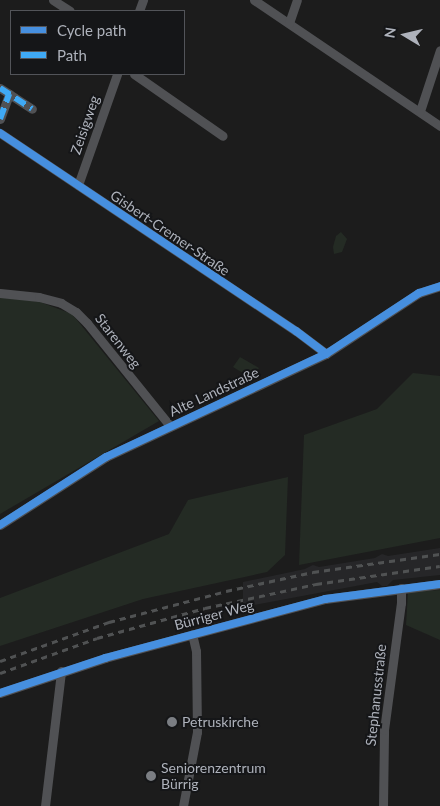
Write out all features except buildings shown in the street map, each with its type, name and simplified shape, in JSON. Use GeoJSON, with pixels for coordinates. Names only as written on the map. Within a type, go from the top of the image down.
{"type":"FeatureCollection","features":[{"type":"Feature","properties":{"kind":"street"},"geometry":{"type":"LineString","coordinates":[[53,0],[68,10]]}},
{"type":"Feature","properties":{"kind":"street"},"geometry":{"type":"LineString","coordinates":[[254,0],[440,126]]}},
{"type":"Feature","properties":{"kind":"street"},"geometry":{"type":"LineString","coordinates":[[289,23],[297,0]]}},
{"type":"Feature","properties":{"kind":"street"},"geometry":{"type":"LineString","coordinates":[[420,111],[440,50]]}},
{"type":"Feature","properties":{"kind":"street","name":"Zeisigweg"},"geometry":{"type":"LineString","coordinates":[[78,185],[117,75]]}},
{"type":"Feature","properties":{"kind":"street"},"geometry":{"type":"LineString","coordinates":[[135,75],[223,136]]}},
{"type":"Feature","properties":{"kind":"street"},"geometry":{"type":"LineString","coordinates":[[0,88],[32,108]]}},
{"type":"Feature","properties":{"kind":"street"},"geometry":{"type":"LineString","coordinates":[[0,119],[9,94]]}},
{"type":"Feature","properties":{"kind":"street","name":"Gisbert-Cremer-Straße"},"geometry":{"type":"LineString","coordinates":[[0,133],[326,354]]}},
{"type":"Feature","properties":{"kind":"street","name":"Alte Landstraße"},"geometry":{"type":"LineString","coordinates":[[0,525],[106,457],[326,354],[419,293],[440,286]]}},
{"type":"Feature","properties":{"kind":"street","name":"Starenweg"},"geometry":{"type":"LineString","coordinates":[[0,293],[39,297],[61,303],[76,312],[170,426]]}},
{"type":"Feature","properties":{"kind":"street","name":"Bürriger Weg"},"geometry":{"type":"LineString","coordinates":[[0,694],[61,671],[325,599],[440,584]]}},
{"type":"Feature","properties":{"kind":"street","name":"Stephanusstraße"},"geometry":{"type":"LineString","coordinates":[[383,806],[384,730],[402,588]]}},
{"type":"Feature","properties":{"kind":"street"},"geometry":{"type":"LineString","coordinates":[[183,806],[197,732],[196,651],[192,634]]}},
{"type":"Feature","properties":{"kind":"street"},"geometry":{"type":"LineString","coordinates":[[45,806],[61,671]]}},
{"type":"Feature","properties":{"kind":"shaded area"},"geometry":{"type":"Polygon","coordinates":[[[341,232],[347,239],[342,252],[334,254],[333,247],[336,236],[341,232]]]}},
{"type":"Feature","properties":{"kind":"shaded area"},"geometry":{"type":"Polygon","coordinates":[[[0,289],[5,297],[40,302],[72,314],[159,421],[0,514],[0,289]]]}},
{"type":"Feature","properties":{"kind":"shaded area"},"geometry":{"type":"Polygon","coordinates":[[[240,357],[259,368],[251,378],[233,367],[240,357]]]}},
{"type":"Feature","properties":{"kind":"shaded area"},"geometry":{"type":"Polygon","coordinates":[[[413,373],[440,376],[440,538],[299,565],[304,435],[377,409],[413,373]]]}},
{"type":"Feature","properties":{"kind":"shaded area"},"geometry":{"type":"Polygon","coordinates":[[[288,477],[285,555],[267,572],[143,599],[0,646],[0,598],[169,534],[188,500],[288,477]]]}},
{"type":"Feature","properties":{"kind":"shaded area"},"geometry":{"type":"Polygon","coordinates":[[[440,548],[440,575],[393,580],[387,586],[382,586],[377,582],[243,607],[243,582],[305,569],[313,565],[319,567],[375,558],[382,554],[388,556],[440,548]]]}},
{"type":"Feature","properties":{"kind":"shaded area"},"geometry":{"type":"Polygon","coordinates":[[[440,590],[440,640],[406,625],[408,592],[440,590]]]}},
{"type":"Feature","properties":{"kind":"railway"},"geometry":{"type":"LineString","coordinates":[[0,661],[109,622],[226,591],[313,572],[440,554]]}},
{"type":"Feature","properties":{"kind":"railway"},"geometry":{"type":"LineString","coordinates":[[0,673],[97,638],[205,608],[316,584],[440,566]]}},
{"type":"Feature","properties":{"kind":"marked path"},"geometry":{"type":"LineString","coordinates":[[0,88],[32,109]]}},
{"type":"Feature","properties":{"kind":"marked path"},"geometry":{"type":"LineString","coordinates":[[0,119],[9,94]]}},
{"type":"Feature","properties":{"kind":"cycle path"},"geometry":{"type":"LineString","coordinates":[[0,133],[296,331],[326,354]]}},
{"type":"Feature","properties":{"kind":"cycle path"},"geometry":{"type":"LineString","coordinates":[[0,525],[106,457],[326,354],[419,293],[440,286]]}},
{"type":"Feature","properties":{"kind":"cycle path"},"geometry":{"type":"LineString","coordinates":[[0,693],[105,658],[325,599],[440,584]]}},
{"type":"Feature","properties":{"kind":"place","name":"Petruskirche"},"geometry":{"type":"Point","coordinates":[172,722]}},
{"type":"Feature","properties":{"kind":"place","name":"Seniorenzentrum Bürrig"},"geometry":{"type":"Point","coordinates":[151,776]}}]}
